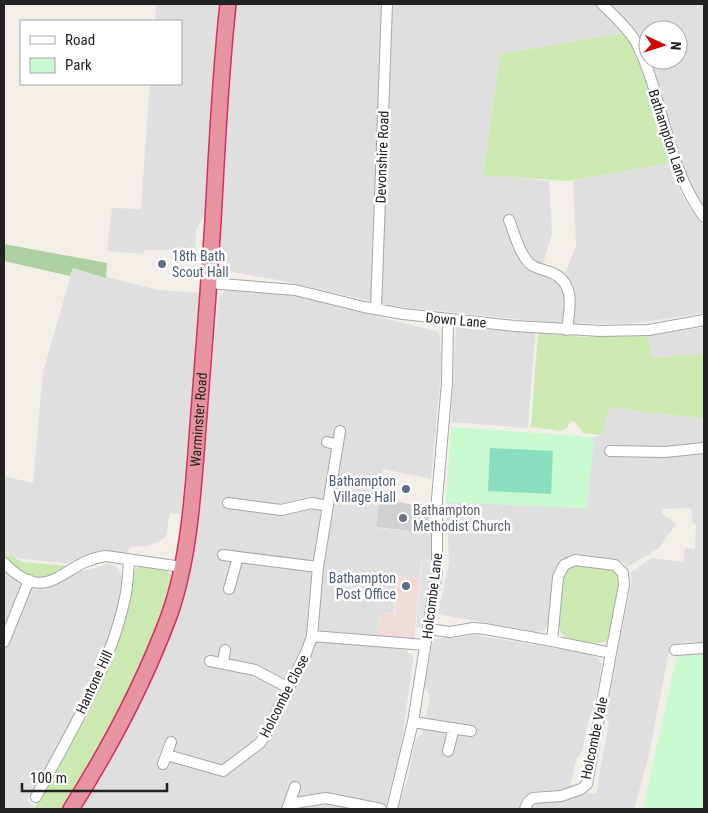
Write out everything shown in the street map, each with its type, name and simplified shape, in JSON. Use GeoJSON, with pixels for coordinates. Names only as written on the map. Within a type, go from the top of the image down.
{"type":"FeatureCollection","features":[{"type":"Feature","properties":{"kind":"highway","name":"Warminster Road"},"geometry":{"type":"LineString","coordinates":[[71,809],[100,763],[141,679],[170,615],[182,567],[197,442],[210,283],[222,55],[228,4]]}},
{"type":"Feature","properties":{"kind":"street","name":"Devonshire Road"},"geometry":{"type":"LineString","coordinates":[[376,309],[387,4]]}},
{"type":"Feature","properties":{"kind":"street","name":"Bathampton Lane"},"geometry":{"type":"LineString","coordinates":[[602,4],[628,31],[636,44],[674,159],[686,189],[704,218]]}},
{"type":"Feature","properties":{"kind":"street"},"geometry":{"type":"LineString","coordinates":[[509,220],[521,253],[530,264],[556,274],[567,284],[571,297],[568,330]]}},
{"type":"Feature","properties":{"kind":"street","name":"Down Lane"},"geometry":{"type":"LineString","coordinates":[[210,283],[295,290],[376,309],[448,319],[568,330],[649,330],[704,320]]}},
{"type":"Feature","properties":{"kind":"street","name":"Holcombe Lane"},"geometry":{"type":"LineString","coordinates":[[392,809],[413,722],[438,559],[437,499],[447,384],[448,319]]}},
{"type":"Feature","properties":{"kind":"street","name":"Holcombe Close"},"geometry":{"type":"LineString","coordinates":[[171,742],[165,760],[223,771],[260,742],[289,688],[312,636],[318,567],[340,431]]}},
{"type":"Feature","properties":{"kind":"street"},"geometry":{"type":"LineString","coordinates":[[327,442],[338,445]]}},
{"type":"Feature","properties":{"kind":"street"},"geometry":{"type":"LineString","coordinates":[[610,451],[665,452],[704,448]]}},
{"type":"Feature","properties":{"kind":"street"},"geometry":{"type":"LineString","coordinates":[[228,503],[257,503],[281,510],[312,503],[328,506]]}},
{"type":"Feature","properties":{"kind":"street"},"geometry":{"type":"LineString","coordinates":[[223,555],[318,567]]}},
{"type":"Feature","properties":{"kind":"street"},"geometry":{"type":"LineString","coordinates":[[4,563],[16,575],[29,580],[49,582],[94,558],[106,556],[182,567]]}},
{"type":"Feature","properties":{"kind":"street"},"geometry":{"type":"LineString","coordinates":[[229,589],[238,557]]}},
{"type":"Feature","properties":{"kind":"street","name":"Hantone Hill"},"geometry":{"type":"LineString","coordinates":[[36,797],[95,685],[116,631],[125,596],[129,560]]}},
{"type":"Feature","properties":{"kind":"street","name":"Holcombe Vale"},"geometry":{"type":"LineString","coordinates":[[525,809],[528,802],[533,798],[561,796],[587,784],[624,585],[622,573],[615,565],[575,560],[564,565],[558,577],[552,641]]}},
{"type":"Feature","properties":{"kind":"street"},"geometry":{"type":"LineString","coordinates":[[4,642],[29,580]]}},
{"type":"Feature","properties":{"kind":"street"},"geometry":{"type":"LineString","coordinates":[[428,629],[450,632],[473,628],[485,629],[611,653]]}},
{"type":"Feature","properties":{"kind":"street"},"geometry":{"type":"LineString","coordinates":[[312,636],[425,645]]}},
{"type":"Feature","properties":{"kind":"street"},"geometry":{"type":"LineString","coordinates":[[675,650],[704,648]]}},
{"type":"Feature","properties":{"kind":"street"},"geometry":{"type":"LineString","coordinates":[[223,664],[225,650]]}},
{"type":"Feature","properties":{"kind":"street"},"geometry":{"type":"LineString","coordinates":[[210,661],[255,670],[289,688]]}},
{"type":"Feature","properties":{"kind":"street"},"geometry":{"type":"LineString","coordinates":[[413,722],[471,731]]}},
{"type":"Feature","properties":{"kind":"street"},"geometry":{"type":"LineString","coordinates":[[448,751],[454,728]]}},
{"type":"Feature","properties":{"kind":"street"},"geometry":{"type":"LineString","coordinates":[[288,807],[296,787]]}},
{"type":"Feature","properties":{"kind":"street"},"geometry":{"type":"LineString","coordinates":[[288,807],[326,798],[381,809]]}},
{"type":"Feature","properties":{"kind":"shaded area"},"geometry":{"type":"Polygon","coordinates":[[[156,4],[220,4],[209,128],[206,216],[202,218],[196,231],[195,256],[183,256],[182,250],[144,250],[143,254],[107,251],[112,208],[141,209],[150,85],[182,85],[182,20],[155,20],[156,4]]]}},
{"type":"Feature","properties":{"kind":"shaded area"},"geometry":{"type":"Polygon","coordinates":[[[236,4],[598,4],[624,33],[500,54],[483,174],[549,181],[552,234],[543,264],[566,272],[576,245],[573,180],[671,163],[682,195],[704,227],[704,313],[630,324],[555,323],[391,306],[284,281],[231,272],[223,265],[220,256],[227,104],[236,4]]]}},
{"type":"Feature","properties":{"kind":"shaded area"},"geometry":{"type":"Polygon","coordinates":[[[610,4],[704,4],[704,206],[691,187],[680,162],[653,70],[688,70],[688,20],[638,20],[638,34],[610,4]]]}},
{"type":"Feature","properties":{"kind":"shaded area"},"geometry":{"type":"Polygon","coordinates":[[[73,268],[157,290],[200,293],[191,418],[181,514],[170,513],[166,536],[158,542],[147,546],[130,547],[126,554],[100,552],[72,564],[13,557],[4,550],[4,476],[33,483],[43,372],[73,268]]]}},
{"type":"Feature","properties":{"kind":"shaded area"},"geometry":{"type":"Polygon","coordinates":[[[226,289],[290,294],[439,332],[442,363],[431,479],[383,469],[376,528],[432,533],[431,559],[421,561],[420,578],[397,576],[394,613],[380,613],[377,646],[405,650],[413,656],[401,746],[385,809],[80,809],[104,771],[125,731],[176,616],[197,517],[219,297],[226,289]]]}},
{"type":"Feature","properties":{"kind":"shaded area"},"geometry":{"type":"Polygon","coordinates":[[[456,327],[535,333],[528,428],[451,422],[456,327]]]}},
{"type":"Feature","properties":{"kind":"shaded area"},"geometry":{"type":"Polygon","coordinates":[[[704,327],[704,354],[652,358],[648,336],[704,327]]]}},
{"type":"Feature","properties":{"kind":"shaded area"},"geometry":{"type":"Polygon","coordinates":[[[609,407],[704,419],[704,643],[690,642],[670,645],[649,755],[634,809],[397,809],[408,778],[415,741],[422,733],[426,717],[430,696],[424,686],[433,640],[474,635],[591,654],[599,659],[602,665],[593,713],[589,718],[582,751],[575,763],[570,788],[574,797],[588,793],[596,794],[609,721],[605,716],[632,580],[630,573],[651,558],[683,562],[685,548],[695,549],[696,524],[693,524],[691,508],[662,509],[662,513],[676,524],[659,548],[627,567],[623,562],[615,559],[574,554],[559,563],[554,575],[549,622],[544,631],[536,632],[438,614],[449,562],[446,502],[587,508],[594,437],[602,435],[609,407]]]}},
{"type":"Feature","properties":{"kind":"shaded area","name":"Bathampton Methodist Church"},"geometry":{"type":"Polygon","coordinates":[[[380,497],[429,509],[429,533],[376,527],[380,497]]]}},
{"type":"Feature","properties":{"kind":"shaded area"},"geometry":{"type":"Polygon","coordinates":[[[422,560],[433,561],[427,628],[416,627],[422,560]]]}},
{"type":"Feature","properties":{"kind":"shaded area"},"geometry":{"type":"Polygon","coordinates":[[[109,564],[116,567],[124,580],[120,607],[86,697],[27,800],[34,806],[32,809],[4,809],[4,570],[23,584],[39,587],[59,583],[79,572],[109,564]]]}},
{"type":"Feature","properties":{"kind":"shaded area"},"geometry":{"type":"Polygon","coordinates":[[[398,577],[420,578],[414,640],[378,637],[380,613],[395,614],[398,577]]]}},
{"type":"Feature","properties":{"kind":"green space"},"geometry":{"type":"Polygon","coordinates":[[[624,33],[638,59],[638,70],[642,70],[646,80],[671,163],[567,181],[483,175],[500,54],[624,33]]]}},
{"type":"Feature","properties":{"kind":"green space"},"geometry":{"type":"Polygon","coordinates":[[[4,244],[107,263],[106,278],[73,268],[70,276],[4,261],[4,244]]]}},
{"type":"Feature","properties":{"kind":"green space"},"geometry":{"type":"Polygon","coordinates":[[[538,332],[582,337],[648,336],[652,358],[704,354],[704,419],[609,407],[602,435],[583,433],[575,422],[570,421],[568,427],[562,431],[531,427],[538,332]]]}},
{"type":"Feature","properties":{"kind":"green space"},"geometry":{"type":"Polygon","coordinates":[[[451,427],[594,437],[587,508],[446,502],[451,427]]]}},
{"type":"Feature","properties":{"kind":"green space"},"geometry":{"type":"Polygon","coordinates":[[[490,448],[553,451],[551,494],[488,491],[490,448]]]}},
{"type":"Feature","properties":{"kind":"green space"},"geometry":{"type":"Polygon","coordinates":[[[4,552],[23,562],[70,566],[50,575],[35,578],[20,572],[12,566],[4,557],[4,552]]]}},
{"type":"Feature","properties":{"kind":"green space"},"geometry":{"type":"Polygon","coordinates":[[[576,564],[613,569],[620,575],[620,585],[609,639],[604,642],[589,643],[573,640],[560,632],[557,627],[562,578],[567,568],[576,564]]]}},
{"type":"Feature","properties":{"kind":"green space"},"geometry":{"type":"Polygon","coordinates":[[[141,566],[164,569],[171,574],[172,583],[163,611],[127,695],[88,773],[64,809],[34,809],[98,684],[132,572],[141,566]]]}},
{"type":"Feature","properties":{"kind":"green space"},"geometry":{"type":"Polygon","coordinates":[[[677,654],[704,654],[704,809],[643,809],[677,654]]]}},
{"type":"Feature","properties":{"kind":"place","name":"18th Bath Scout Hall"},"geometry":{"type":"Point","coordinates":[162,264]}},
{"type":"Feature","properties":{"kind":"place","name":"Bathampton Village Hall"},"geometry":{"type":"Point","coordinates":[406,489]}},
{"type":"Feature","properties":{"kind":"place","name":"Bathampton Methodist Church"},"geometry":{"type":"Point","coordinates":[403,518]}},
{"type":"Feature","properties":{"kind":"place","name":"Bathampton Post Office"},"geometry":{"type":"Point","coordinates":[406,586]}}]}
